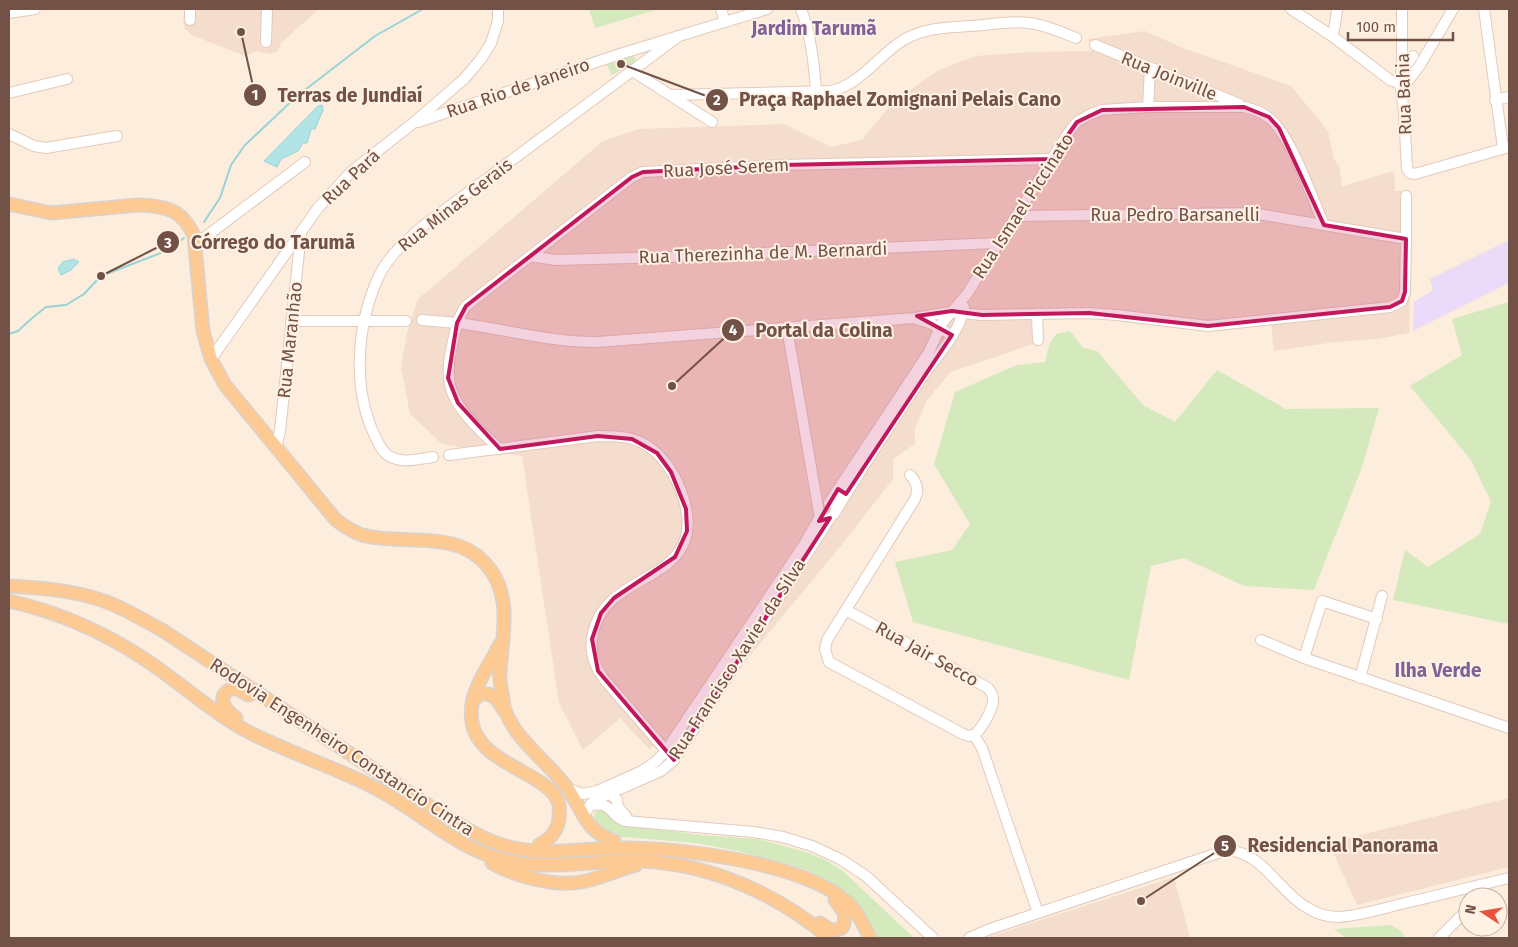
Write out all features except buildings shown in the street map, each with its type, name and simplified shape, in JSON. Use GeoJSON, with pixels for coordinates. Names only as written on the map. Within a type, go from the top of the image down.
{"type":"FeatureCollection","features":[{"type":"Feature","properties":{"kind":"main road"},"geometry":{"type":"LineString","coordinates":[[9,204],[51,213],[138,205],[168,209],[180,214],[188,224],[196,244],[203,331],[212,359],[225,385],[327,511],[346,527],[361,534],[377,538],[429,540],[450,544],[471,552],[486,563],[494,575],[502,592],[505,616],[502,639],[503,650],[499,673],[505,712]]}},
{"type":"Feature","properties":{"kind":"main road","name":"Rodovia Engenheiro Constancio Cintra"},"geometry":{"type":"LineString","coordinates":[[9,586],[63,590],[104,601],[162,630],[399,786],[486,840],[516,849],[549,851],[657,848],[712,855],[771,868],[820,885],[850,905],[870,938]]}},
{"type":"Feature","properties":{"kind":"main road","name":"Rodovia Engenheiro Constancio Cintra"},"geometry":{"type":"LineString","coordinates":[[9,601],[53,613],[114,640],[147,660],[217,713],[242,728],[380,791],[470,848],[505,860],[549,866],[620,861],[652,862],[709,872],[763,893],[797,914],[829,938]]}},
{"type":"Feature","properties":{"kind":"main road"},"geometry":{"type":"LineString","coordinates":[[502,639],[476,688],[473,701],[472,723],[483,745],[492,754],[541,784],[552,792],[557,799],[560,806],[556,832],[539,845]]}},
{"type":"Feature","properties":{"kind":"main road"},"geometry":{"type":"LineString","coordinates":[[378,772],[358,765],[239,689],[229,690],[223,697],[226,710],[244,723],[272,738],[371,780],[393,792],[468,841],[499,854],[549,866]]}},
{"type":"Feature","properties":{"kind":"main road"},"geometry":{"type":"LineString","coordinates":[[473,701],[480,694],[494,696],[515,730],[568,789],[583,817],[593,830],[603,837],[614,841]]}},
{"type":"Feature","properties":{"kind":"main road"},"geometry":{"type":"LineString","coordinates":[[399,786],[483,833],[505,841],[539,845],[614,841],[682,846],[697,849],[787,877],[820,890],[839,904],[845,914],[844,924],[839,930],[832,931],[776,894],[728,873],[678,860],[661,860],[634,865],[581,882],[569,883],[532,878],[518,874],[485,859],[470,848]]}},
{"type":"Feature","properties":{"kind":"street"},"geometry":{"type":"LineString","coordinates":[[9,13],[35,9]]}},
{"type":"Feature","properties":{"kind":"street"},"geometry":{"type":"LineString","coordinates":[[190,9],[190,20]]}},
{"type":"Feature","properties":{"kind":"street"},"geometry":{"type":"LineString","coordinates":[[266,9],[266,42]]}},
{"type":"Feature","properties":{"kind":"street","name":"Rua Pará"},"geometry":{"type":"LineString","coordinates":[[212,359],[318,208],[352,171],[412,124],[464,79],[481,59],[491,43],[498,21],[498,9]]}},
{"type":"Feature","properties":{"kind":"street"},"geometry":{"type":"LineString","coordinates":[[721,9],[725,22]]}},
{"type":"Feature","properties":{"kind":"street","name":"Rua Rio de Janeiro"},"geometry":{"type":"LineString","coordinates":[[412,124],[611,57],[767,9]]}},
{"type":"Feature","properties":{"kind":"street"},"geometry":{"type":"LineString","coordinates":[[801,9],[806,22],[814,59],[816,91]]}},
{"type":"Feature","properties":{"kind":"street"},"geometry":{"type":"LineString","coordinates":[[1291,9],[1332,36],[1387,78],[1405,85],[1420,65],[1452,9]]}},
{"type":"Feature","properties":{"kind":"street"},"geometry":{"type":"LineString","coordinates":[[1332,36],[1336,25],[1336,9]]}},
{"type":"Feature","properties":{"kind":"street","name":"Rua Bahia"},"geometry":{"type":"LineString","coordinates":[[1402,9],[1402,71],[1400,84],[1404,112],[1407,169],[1410,173],[1415,174],[1506,148]]}},
{"type":"Feature","properties":{"kind":"street"},"geometry":{"type":"LineString","coordinates":[[1484,9],[1495,100],[1506,148]]}},
{"type":"Feature","properties":{"kind":"street"},"geometry":{"type":"LineString","coordinates":[[671,95],[831,91],[842,88],[856,80],[905,40],[919,33],[940,28],[1014,22],[1029,23],[1051,28],[1076,38]]}},
{"type":"Feature","properties":{"kind":"street","name":"Rua Minas Gerais"},"geometry":{"type":"LineString","coordinates":[[434,456],[406,460],[390,456],[382,450],[370,424],[363,397],[360,351],[364,320],[378,278],[387,262],[399,246],[423,226],[679,36]]}},
{"type":"Feature","properties":{"kind":"street"},"geometry":{"type":"LineString","coordinates":[[1402,42],[1420,65]]}},
{"type":"Feature","properties":{"kind":"street","name":"Rua Joinville"},"geometry":{"type":"LineString","coordinates":[[1094,45],[1244,107]]}},
{"type":"Feature","properties":{"kind":"street"},"geometry":{"type":"LineString","coordinates":[[1387,78],[1396,76],[1402,71],[1413,56]]}},
{"type":"Feature","properties":{"kind":"street"},"geometry":{"type":"LineString","coordinates":[[1148,107],[1150,69]]}},
{"type":"Feature","properties":{"kind":"street"},"geometry":{"type":"LineString","coordinates":[[631,70],[709,120],[702,104],[704,95]]}},
{"type":"Feature","properties":{"kind":"street"},"geometry":{"type":"LineString","coordinates":[[9,93],[67,79]]}},
{"type":"Feature","properties":{"kind":"street"},"geometry":{"type":"LineString","coordinates":[[1495,100],[1509,98]]}},
{"type":"Feature","properties":{"kind":"street","name":"Rua Ismael Piccinato"},"geometry":{"type":"LineString","coordinates":[[950,312],[967,294],[997,243],[1068,132],[1078,122],[1102,110],[1148,107],[1244,107],[1258,111],[1268,117],[1279,128],[1290,147],[1324,225]]}},
{"type":"Feature","properties":{"kind":"street"},"geometry":{"type":"LineString","coordinates":[[9,134],[34,146],[46,148],[117,136]]}},
{"type":"Feature","properties":{"kind":"street","name":"Rua José Serem"},"geometry":{"type":"LineString","coordinates":[[457,323],[466,306],[632,177],[643,172],[782,165],[1051,159]]}},
{"type":"Feature","properties":{"kind":"street"},"geometry":{"type":"LineString","coordinates":[[196,244],[305,162]]}},
{"type":"Feature","properties":{"kind":"street"},"geometry":{"type":"LineString","coordinates":[[422,320],[457,323],[543,339],[598,342],[915,318],[950,312],[962,317],[1037,314],[1117,315],[1208,326],[1390,307],[1397,305],[1402,300],[1405,292],[1406,196]]}},
{"type":"Feature","properties":{"kind":"street","name":"Rua Pedro Barsanelli"},"geometry":{"type":"LineString","coordinates":[[1016,216],[1252,213],[1406,239]]}},
{"type":"Feature","properties":{"kind":"street","name":"Rua Maranhão"},"geometry":{"type":"LineString","coordinates":[[276,448],[280,431],[301,232]]}},
{"type":"Feature","properties":{"kind":"street","name":"Rua Therezinha de M. Bernardi"},"geometry":{"type":"LineString","coordinates":[[530,256],[554,260],[671,257],[997,243]]}},
{"type":"Feature","properties":{"kind":"street","name":"Rua Ismael Piccinato"},"geometry":{"type":"LineString","coordinates":[[962,317],[967,294]]}},
{"type":"Feature","properties":{"kind":"street","name":"Rua Francisco Xavier da Silva"},"geometry":{"type":"LineString","coordinates":[[829,503],[842,492],[929,352],[950,312]]}},
{"type":"Feature","properties":{"kind":"street"},"geometry":{"type":"LineString","coordinates":[[1037,314],[1038,340]]}},
{"type":"Feature","properties":{"kind":"street","name":"Rua Francisco Xavier da Silva"},"geometry":{"type":"LineString","coordinates":[[568,789],[583,794],[610,794],[654,763],[665,752],[803,546],[872,453],[952,335],[962,317]]}},
{"type":"Feature","properties":{"kind":"street"},"geometry":{"type":"LineString","coordinates":[[915,318],[932,324],[952,335]]}},
{"type":"Feature","properties":{"kind":"street"},"geometry":{"type":"LineString","coordinates":[[291,321],[406,320]]}},
{"type":"Feature","properties":{"kind":"street"},"geometry":{"type":"LineString","coordinates":[[457,323],[448,364],[450,387],[466,415],[500,449]]}},
{"type":"Feature","properties":{"kind":"street"},"geometry":{"type":"LineString","coordinates":[[787,328],[815,482],[826,515],[835,509],[815,482]]}},
{"type":"Feature","properties":{"kind":"street"},"geometry":{"type":"LineString","coordinates":[[449,455],[598,436],[616,436],[632,439],[658,453],[671,472],[682,494],[688,522],[683,544],[675,557],[614,598],[601,613],[595,625],[591,651],[601,675],[665,752],[674,760]]}},
{"type":"Feature","properties":{"kind":"street"},"geometry":{"type":"LineString","coordinates":[[910,475],[917,485],[915,499],[825,644],[825,654],[829,662],[963,734],[974,735],[982,748],[1038,913]]}},
{"type":"Feature","properties":{"kind":"street","name":"Rua Francisco Xavier da Silva"},"geometry":{"type":"LineString","coordinates":[[590,805],[595,800],[661,771],[674,760],[826,515]]}},
{"type":"Feature","properties":{"kind":"street"},"geometry":{"type":"LineString","coordinates":[[1360,678],[1382,596]]}},
{"type":"Feature","properties":{"kind":"street"},"geometry":{"type":"LineString","coordinates":[[1304,658],[1322,601],[1377,619]]}},
{"type":"Feature","properties":{"kind":"street","name":"Rua Jair Secco"},"geometry":{"type":"LineString","coordinates":[[846,610],[988,688],[993,696],[992,706],[980,730],[974,735]]}},
{"type":"Feature","properties":{"kind":"street"},"geometry":{"type":"LineString","coordinates":[[1261,640],[1360,678],[1509,728]]}},
{"type":"Feature","properties":{"kind":"street"},"geometry":{"type":"LineString","coordinates":[[610,794],[621,811],[633,821]]}},
{"type":"Feature","properties":{"kind":"street"},"geometry":{"type":"LineString","coordinates":[[583,817],[590,805],[603,804],[608,806],[622,820],[754,832],[783,836],[812,846],[840,859],[866,876],[933,938]]}},
{"type":"Feature","properties":{"kind":"street"},"geometry":{"type":"LineString","coordinates":[[969,938],[990,929],[1227,850],[1243,853],[1254,858],[1293,898],[1311,910],[1339,917],[1375,911],[1509,878]]}},
{"type":"Feature","properties":{"kind":"street"},"geometry":{"type":"LineString","coordinates":[[1439,938],[1458,918]]}},
{"type":"Feature","properties":{"kind":"highlighted area"},"geometry":{"type":"Polygon","coordinates":[[[1244,107],[1269,117],[1279,128],[1324,225],[1406,239],[1405,292],[1402,301],[1390,307],[1208,326],[1089,313],[982,315],[952,311],[917,316],[952,335],[846,494],[838,489],[819,521],[830,518],[674,760],[598,671],[592,639],[601,613],[614,598],[675,557],[687,531],[686,509],[671,472],[657,453],[632,439],[598,436],[500,449],[458,403],[448,378],[457,323],[466,306],[632,177],[643,172],[782,165],[1051,159],[1077,122],[1102,110],[1244,107]]]}},
{"type":"Feature","properties":{"kind":"shaded area"},"geometry":{"type":"Polygon","coordinates":[[[187,9],[319,9],[281,43],[278,51],[271,54],[256,51],[245,56],[194,36],[185,29],[183,18],[187,9]]]}},
{"type":"Feature","properties":{"kind":"shaded area"},"geometry":{"type":"Polygon","coordinates":[[[1145,31],[1183,48],[1291,86],[1328,131],[1334,159],[1339,166],[1342,186],[1394,171],[1395,191],[1409,191],[1411,233],[1409,333],[1377,339],[1335,342],[1274,351],[1271,323],[1042,315],[1036,343],[951,372],[927,400],[915,428],[915,444],[893,459],[893,479],[844,542],[695,722],[649,749],[620,718],[583,750],[559,703],[522,456],[442,444],[410,414],[401,367],[407,333],[418,299],[603,141],[639,129],[784,124],[831,147],[862,140],[893,102],[939,70],[976,56],[1028,52],[1091,51],[1089,39],[1145,31]]]}},
{"type":"Feature","properties":{"kind":"shaded area"},"geometry":{"type":"Polygon","coordinates":[[[1509,240],[1509,283],[1413,331],[1414,302],[1433,290],[1430,279],[1509,240]]]}},
{"type":"Feature","properties":{"kind":"shaded area"},"geometry":{"type":"Polygon","coordinates":[[[1509,798],[1509,867],[1357,905],[1329,843],[1509,798]]]}},
{"type":"Feature","properties":{"kind":"shaded area"},"geometry":{"type":"Polygon","coordinates":[[[1174,877],[1190,938],[985,938],[1125,893],[1174,877]]]}},
{"type":"Feature","properties":{"kind":"green space"},"geometry":{"type":"Polygon","coordinates":[[[589,9],[659,9],[595,28],[589,9]]]}},
{"type":"Feature","properties":{"kind":"green space"},"geometry":{"type":"Polygon","coordinates":[[[633,54],[636,60],[634,63],[612,75],[607,65],[633,54]]]}},
{"type":"Feature","properties":{"kind":"green space"},"geometry":{"type":"Polygon","coordinates":[[[1509,302],[1509,624],[1393,600],[1405,550],[1428,567],[1480,534],[1491,502],[1471,460],[1410,386],[1462,355],[1452,319],[1509,302]]]}},
{"type":"Feature","properties":{"kind":"green space"},"geometry":{"type":"Polygon","coordinates":[[[1070,331],[1083,348],[1097,351],[1143,405],[1175,422],[1217,370],[1286,409],[1379,408],[1362,467],[1314,590],[1244,586],[1184,558],[1151,566],[1129,680],[913,622],[895,562],[952,550],[970,524],[934,464],[955,392],[1017,365],[1045,362],[1049,345],[1056,334],[1070,331]]]}},
{"type":"Feature","properties":{"kind":"green space"},"geometry":{"type":"Polygon","coordinates":[[[603,809],[628,825],[700,835],[758,839],[809,853],[843,871],[914,938],[876,938],[861,909],[847,892],[807,870],[738,851],[696,843],[611,836],[599,827],[595,820],[594,813],[597,810],[603,809]]]}},
{"type":"Feature","properties":{"kind":"green space"},"geometry":{"type":"Polygon","coordinates":[[[1390,925],[1400,930],[1404,935],[1402,938],[1346,938],[1334,929],[1390,925]]]}},
{"type":"Feature","properties":{"kind":"water"},"geometry":{"type":"Polygon","coordinates":[[[322,105],[323,110],[315,129],[311,129],[307,143],[303,143],[298,151],[281,159],[277,167],[264,161],[318,106],[322,105]]]}},
{"type":"Feature","properties":{"kind":"water"},"geometry":{"type":"Polygon","coordinates":[[[74,259],[79,262],[71,270],[61,275],[58,268],[63,262],[74,259]]]}},
{"type":"Feature","properties":{"kind":"waterway"},"geometry":{"type":"LineString","coordinates":[[204,222],[220,198],[231,165],[245,145],[297,96],[375,36],[423,9]]}},
{"type":"Feature","properties":{"kind":"waterway"},"geometry":{"type":"LineString","coordinates":[[9,334],[18,331],[46,307],[66,305],[84,294],[101,276],[166,251],[184,238]]}},
{"type":"Feature","properties":{"kind":"place","name":"Terras de Jundiaí"},"geometry":{"type":"Point","coordinates":[241,32]}},
{"type":"Feature","properties":{"kind":"place","name":"Praça Raphael Zomignani Pelais Cano"},"geometry":{"type":"Point","coordinates":[621,64]}},
{"type":"Feature","properties":{"kind":"place","name":"Córrego do Tarumã"},"geometry":{"type":"Point","coordinates":[101,276]}},
{"type":"Feature","properties":{"kind":"place","name":"Portal da Colina"},"geometry":{"type":"Point","coordinates":[672,386]}},
{"type":"Feature","properties":{"kind":"place","name":"Residencial Panorama"},"geometry":{"type":"Point","coordinates":[1141,901]}},
{"type":"Feature","properties":{"kind":"district","name":"Jardim Tarumã"},"geometry":{"type":"Point","coordinates":[814,28]}},
{"type":"Feature","properties":{"kind":"district","name":"Ilha Verde"},"geometry":{"type":"Point","coordinates":[1438,670]}}]}
